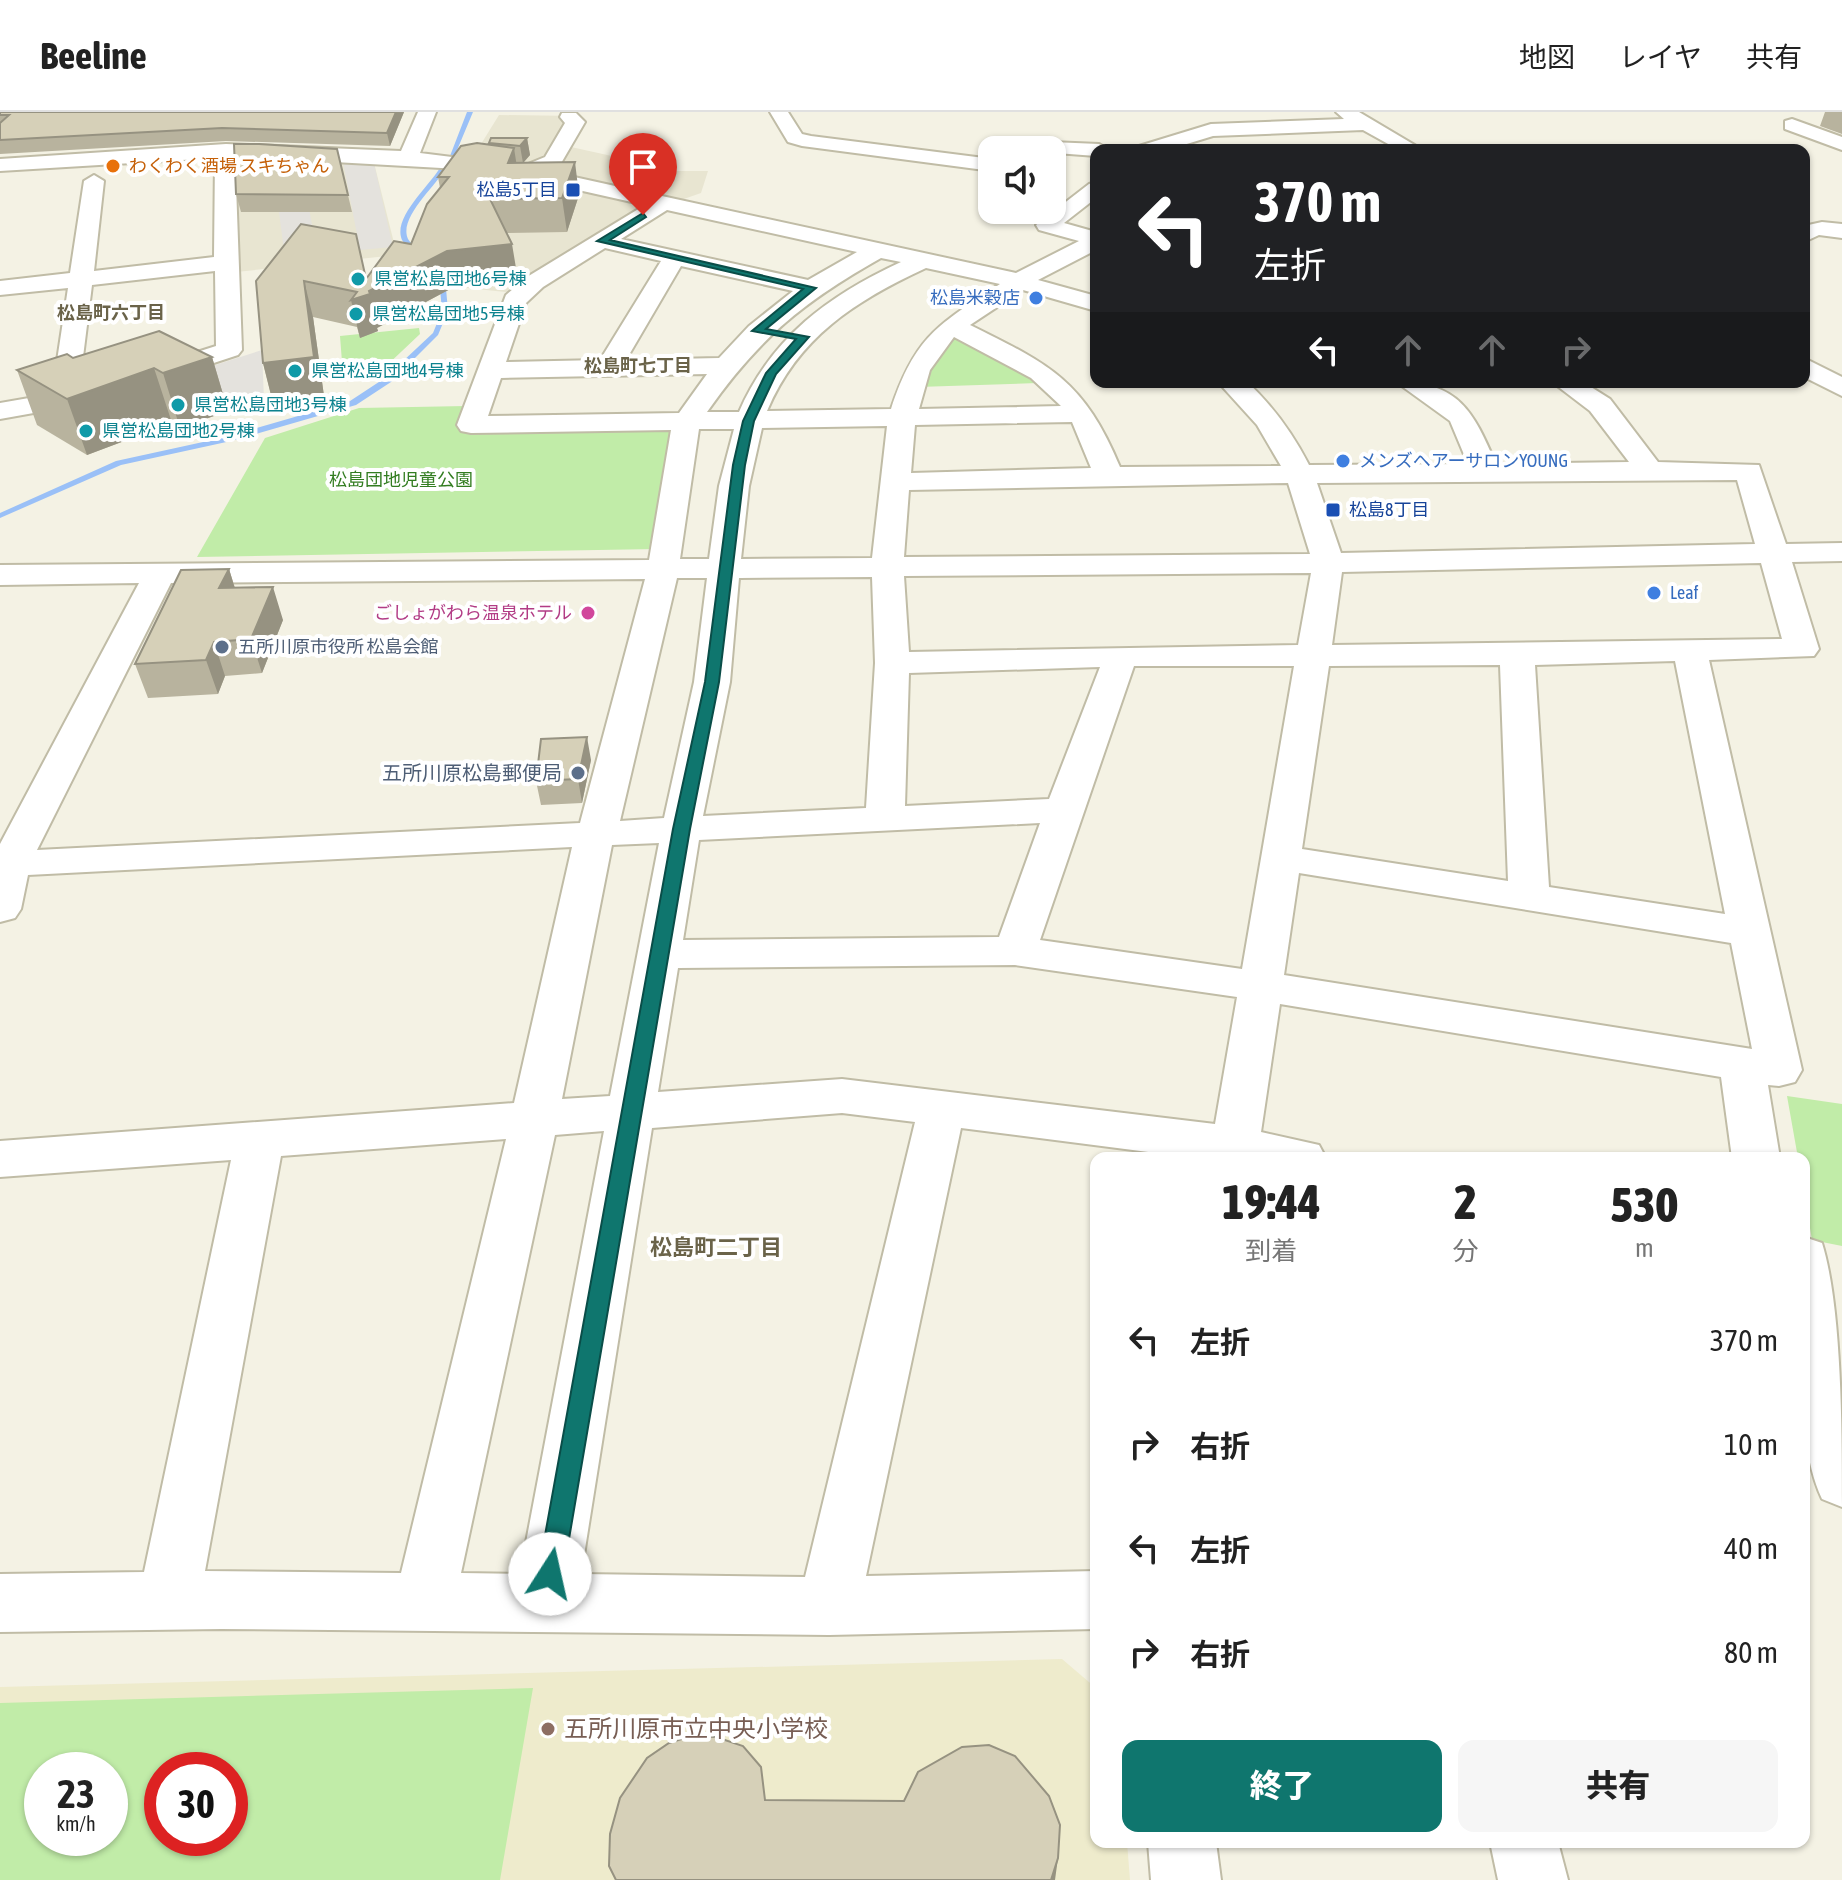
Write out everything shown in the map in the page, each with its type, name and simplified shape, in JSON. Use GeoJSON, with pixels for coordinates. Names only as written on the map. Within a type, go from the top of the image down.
{"type":"FeatureCollection","features":[{"type":"Feature","properties":{"kind":"street"},"geometry":{"type":"LineString","coordinates":[[409,156],[427,112]]}},
{"type":"Feature","properties":{"kind":"street"},"geometry":{"type":"LineString","coordinates":[[779,112],[795,138],[809,142],[978,163]]}},
{"type":"Feature","properties":{"kind":"street"},"geometry":{"type":"LineString","coordinates":[[1345,112],[1402,144]]}},
{"type":"Feature","properties":{"kind":"street"},"geometry":{"type":"LineString","coordinates":[[525,172],[553,161],[575,122],[569,117]]}},
{"type":"Feature","properties":{"kind":"street"},"geometry":{"type":"LineString","coordinates":[[1022,124],[1024,136]]}},
{"type":"Feature","properties":{"kind":"street"},"geometry":{"type":"LineString","coordinates":[[1166,144],[1211,130],[1366,124]]}},
{"type":"Feature","properties":{"kind":"street"},"geometry":{"type":"LineString","coordinates":[[1792,125],[1842,144]]}},
{"type":"Feature","properties":{"kind":"street"},"geometry":{"type":"LineString","coordinates":[[0,411],[64,403],[229,350],[227,263],[216,177],[226,150]]}},
{"type":"Feature","properties":{"kind":"street"},"geometry":{"type":"LineString","coordinates":[[0,165],[226,150],[409,156],[525,172],[1018,281],[1090,302]]}},
{"type":"Feature","properties":{"kind":"street"},"geometry":{"type":"LineString","coordinates":[[1066,150],[1090,150]]}},
{"type":"Feature","properties":{"kind":"street"},"geometry":{"type":"LineString","coordinates":[[626,194],[656,183],[664,162]]}},
{"type":"Feature","properties":{"kind":"street"},"geometry":{"type":"LineString","coordinates":[[64,403],[94,182]]}},
{"type":"Feature","properties":{"kind":"street"},"geometry":{"type":"LineString","coordinates":[[1090,193],[1047,225],[1090,238]]}},
{"type":"Feature","properties":{"kind":"street"},"geometry":{"type":"LineString","coordinates":[[663,203],[535,282],[515,300],[471,425],[1081,414]]}},
{"type":"Feature","properties":{"kind":"street"},"geometry":{"type":"LineString","coordinates":[[1810,230],[1842,231]]}},
{"type":"Feature","properties":{"kind":"street"},"geometry":{"type":"LineString","coordinates":[[602,241],[811,288]]}},
{"type":"Feature","properties":{"kind":"street"},"geometry":{"type":"LineString","coordinates":[[885,821],[892,663],[887,566],[902,418],[917,370],[945,331],[1018,281],[1090,243]]}},
{"type":"Feature","properties":{"kind":"street"},"geometry":{"type":"LineString","coordinates":[[424,1603],[534,1121],[595,832],[604,813],[663,569],[686,422],[726,366],[758,331],[811,288],[878,250]]}},
{"type":"Feature","properties":{"kind":"street"},"geometry":{"type":"LineString","coordinates":[[608,368],[674,258]]}},
{"type":"Feature","properties":{"kind":"street"},"geometry":{"type":"LineString","coordinates":[[545,1605],[634,1114],[681,829],[712,682],[726,566],[749,421],[771,373],[803,337],[848,300],[924,260]]}},
{"type":"Feature","properties":{"kind":"street"},"geometry":{"type":"LineString","coordinates":[[0,288],[227,263]]}},
{"type":"Feature","properties":{"kind":"street"},"geometry":{"type":"LineString","coordinates":[[954,327],[1031,367],[1081,414],[1109,476]]}},
{"type":"Feature","properties":{"kind":"street"},"geometry":{"type":"LineString","coordinates":[[758,331],[803,337]]}},
{"type":"Feature","properties":{"kind":"street"},"geometry":{"type":"LineString","coordinates":[[489,370],[726,366]]}},
{"type":"Feature","properties":{"kind":"street"},"geometry":{"type":"LineString","coordinates":[[1810,369],[1842,388]]}},
{"type":"Feature","properties":{"kind":"street"},"geometry":{"type":"LineString","coordinates":[[0,1159],[634,1114],[842,1096],[942,1107],[1234,1151],[1328,563],[1301,474],[1276,431],[1238,388]]}},
{"type":"Feature","properties":{"kind":"street"},"geometry":{"type":"LineString","coordinates":[[1418,388],[1462,417],[1486,473]]}},
{"type":"Feature","properties":{"kind":"street"},"geometry":{"type":"LineString","coordinates":[[1574,388],[1600,405],[1650,471]]}},
{"type":"Feature","properties":{"kind":"street"},"geometry":{"type":"LineString","coordinates":[[892,663],[1121,656],[1517,655],[1802,649],[1749,471],[1109,476],[894,482]]}},
{"type":"Feature","properties":{"kind":"street"},"geometry":{"type":"LineString","coordinates":[[0,575],[726,566],[1328,563],[1842,552]]}},
{"type":"Feature","properties":{"kind":"street"},"geometry":{"type":"LineString","coordinates":[[0,909],[5,863],[159,575]]}},
{"type":"Feature","properties":{"kind":"street"},"geometry":{"type":"LineString","coordinates":[[660,954],[1015,951],[1260,986],[1779,1070],[1690,650]]}},
{"type":"Feature","properties":{"kind":"street"},"geometry":{"type":"LineString","coordinates":[[1517,655],[1529,899]]}},
{"type":"Feature","properties":{"kind":"street"},"geometry":{"type":"LineString","coordinates":[[1015,951],[1121,656]]}},
{"type":"Feature","properties":{"kind":"street"},"geometry":{"type":"LineString","coordinates":[[5,863],[1064,810]]}},
{"type":"Feature","properties":{"kind":"street"},"geometry":{"type":"LineString","coordinates":[[1281,858],[1750,932]]}},
{"type":"Feature","properties":{"kind":"street"},"geometry":{"type":"LineString","coordinates":[[1742,1065],[1755,1152]]}},
{"type":"Feature","properties":{"kind":"street"},"geometry":{"type":"LineString","coordinates":[[829,1606],[942,1107]]}},
{"type":"Feature","properties":{"kind":"street"},"geometry":{"type":"LineString","coordinates":[[169,1600],[259,1142]]}},
{"type":"Feature","properties":{"kind":"street"},"geometry":{"type":"LineString","coordinates":[[1810,1293],[1842,1481]]}},
{"type":"Feature","properties":{"kind":"street"},"geometry":{"type":"LineString","coordinates":[[1810,1480],[1842,1488]]}},
{"type":"Feature","properties":{"kind":"street"},"geometry":{"type":"LineString","coordinates":[[0,1603],[169,1600],[829,1606],[1090,1600]]}},
{"type":"Feature","properties":{"kind":"street"},"geometry":{"type":"LineString","coordinates":[[1183,1848],[1186,1880]]}},
{"type":"Feature","properties":{"kind":"street"},"geometry":{"type":"LineString","coordinates":[[1525,1848],[1533,1880]]}},
{"type":"Feature","properties":{"kind":"shaded area"},"geometry":{"type":"Polygon","coordinates":[[[499,115],[577,116],[571,147],[639,162],[672,162],[670,171],[708,171],[701,193],[681,200],[520,164],[473,157],[499,115]]]}},
{"type":"Feature","properties":{"kind":"shaded area"},"geometry":{"type":"Polygon","coordinates":[[[230,155],[373,159],[397,255],[236,272],[230,155]]]}},
{"type":"Feature","properties":{"kind":"shaded area"},"geometry":{"type":"Polygon","coordinates":[[[300,156],[317,254],[285,258],[272,159],[300,156]]]}},
{"type":"Feature","properties":{"kind":"shaded area"},"geometry":{"type":"Polygon","coordinates":[[[373,159],[393,247],[360,250],[343,162],[373,159]]]}},
{"type":"Feature","properties":{"kind":"shaded area"},"geometry":{"type":"Polygon","coordinates":[[[496,173],[644,206],[514,293],[467,288],[441,247],[496,173]]]}},
{"type":"Feature","properties":{"kind":"shaded area"},"geometry":{"type":"Polygon","coordinates":[[[262,350],[264,400],[240,408],[181,376],[262,350]]]}},
{"type":"Feature","properties":{"kind":"shaded area","name":"五所川原市立中央小学校"},"geometry":{"type":"Polygon","coordinates":[[[1062,1659],[1090,1683],[1090,1848],[1127,1848],[1130,1880],[0,1880],[0,1687],[1062,1659]]]}},
{"type":"Feature","properties":{"kind":"green space"},"geometry":{"type":"Polygon","coordinates":[[[419,328],[420,334],[383,369],[343,375],[340,336],[419,328]]]}},
{"type":"Feature","properties":{"kind":"green space"},"geometry":{"type":"Polygon","coordinates":[[[955,334],[1038,383],[918,387],[955,334]]]}},
{"type":"Feature","properties":{"kind":"green space","name":"松島団地児童公園"},"geometry":{"type":"Polygon","coordinates":[[[466,406],[458,429],[675,427],[658,549],[197,557],[265,438],[359,408],[466,406]]]}},
{"type":"Feature","properties":{"kind":"green space"},"geometry":{"type":"Polygon","coordinates":[[[1787,1096],[1842,1104],[1842,1246],[1812,1240],[1810,1152],[1797,1152],[1787,1096]]]}},
{"type":"Feature","properties":{"kind":"green space"},"geometry":{"type":"Polygon","coordinates":[[[533,1688],[500,1880],[0,1880],[0,1703],[533,1688]]]}},
{"type":"Feature","properties":{"kind":"building"},"geometry":{"type":"Polygon","coordinates":[[[0,112],[396,112],[387,133],[222,128],[0,140],[0,123],[9,115],[0,115],[0,112]]]}},
{"type":"Feature","properties":{"kind":"building"},"geometry":{"type":"Polygon","coordinates":[[[491,138],[527,138],[520,146],[489,143],[491,138]]]}},
{"type":"Feature","properties":{"kind":"building"},"geometry":{"type":"Polygon","coordinates":[[[477,143],[514,148],[508,163],[575,162],[562,198],[490,199],[512,244],[447,251],[369,291],[370,294],[351,300],[357,292],[304,281],[314,357],[263,363],[256,281],[301,224],[356,234],[366,279],[394,241],[411,244],[427,204],[449,177],[438,177],[461,146],[477,143]]]}},
{"type":"Feature","properties":{"kind":"building"},"geometry":{"type":"Polygon","coordinates":[[[234,144],[337,149],[348,195],[236,194],[234,144]]]}},
{"type":"Feature","properties":{"kind":"building"},"geometry":{"type":"Polygon","coordinates":[[[159,331],[212,357],[163,373],[154,368],[67,399],[17,370],[67,354],[73,358],[159,331]]]}},
{"type":"Feature","properties":{"kind":"building"},"geometry":{"type":"Polygon","coordinates":[[[229,569],[219,588],[273,587],[251,639],[214,642],[206,660],[135,664],[181,570],[229,569]]]}},
{"type":"Feature","properties":{"kind":"building"},"geometry":{"type":"Polygon","coordinates":[[[587,737],[578,779],[536,781],[541,739],[587,737]]]}},
{"type":"Feature","properties":{"kind":"building","name":"五所川原市立中央小学校"},"geometry":{"type":"Polygon","coordinates":[[[691,1736],[716,1737],[743,1746],[761,1767],[765,1800],[904,1801],[918,1772],[962,1747],[989,1745],[1015,1756],[1049,1796],[1060,1825],[1058,1858],[1051,1880],[616,1880],[609,1866],[610,1834],[620,1798],[647,1758],[669,1743],[691,1736]]]}},
{"type":"Feature","properties":{"kind":"waterway"},"geometry":{"type":"LineString","coordinates":[[452,155],[470,112]]}},
{"type":"Feature","properties":{"kind":"waterway"},"geometry":{"type":"LineString","coordinates":[[418,253],[405,239],[406,218],[443,167]]}},
{"type":"Feature","properties":{"kind":"waterway"},"geometry":{"type":"LineString","coordinates":[[0,516],[119,463],[228,439],[353,403],[388,380],[436,334],[445,311],[442,277]]}},
{"type":"Feature","properties":{"kind":"place","name":"わくわく酒場 スキちゃん"},"geometry":{"type":"Point","coordinates":[113,166]}},
{"type":"Feature","properties":{"kind":"place","name":"松島5丁目"},"geometry":{"type":"Point","coordinates":[573,190]}},
{"type":"Feature","properties":{"kind":"place","name":"県営松島団地6号棟"},"geometry":{"type":"Point","coordinates":[358,279]}},
{"type":"Feature","properties":{"kind":"place","name":"松島米穀店"},"geometry":{"type":"Point","coordinates":[1036,298]}},
{"type":"Feature","properties":{"kind":"place","name":"県営松島団地5号棟"},"geometry":{"type":"Point","coordinates":[356,314]}},
{"type":"Feature","properties":{"kind":"place","name":"県営松島団地4号棟"},"geometry":{"type":"Point","coordinates":[295,371]}},
{"type":"Feature","properties":{"kind":"place","name":"県営松島団地3号棟"},"geometry":{"type":"Point","coordinates":[178,405]}},
{"type":"Feature","properties":{"kind":"place","name":"県営松島団地2号棟"},"geometry":{"type":"Point","coordinates":[86,431]}},
{"type":"Feature","properties":{"kind":"place","name":"メンズヘアーサロンYOUNG"},"geometry":{"type":"Point","coordinates":[1343,461]}},
{"type":"Feature","properties":{"kind":"place","name":"松島8丁目"},"geometry":{"type":"Point","coordinates":[1333,510]}},
{"type":"Feature","properties":{"kind":"place","name":"Leaf"},"geometry":{"type":"Point","coordinates":[1654,593]}},
{"type":"Feature","properties":{"kind":"place","name":"ごしょがわら温泉ホテル"},"geometry":{"type":"Point","coordinates":[588,613]}},
{"type":"Feature","properties":{"kind":"place","name":"五所川原市役所 松島会館"},"geometry":{"type":"Point","coordinates":[222,647]}},
{"type":"Feature","properties":{"kind":"place","name":"五所川原松島郵便局"},"geometry":{"type":"Point","coordinates":[578,773]}},
{"type":"Feature","properties":{"kind":"place","name":"五所川原市立中央小学校"},"geometry":{"type":"Point","coordinates":[548,1729]}},
{"type":"Feature","properties":{"kind":"district","name":"松島町六丁目"},"geometry":{"type":"Point","coordinates":[111,313]}},
{"type":"Feature","properties":{"kind":"district","name":"松島町七丁目"},"geometry":{"type":"Point","coordinates":[638,366]}},
{"type":"Feature","properties":{"kind":"district","name":"松島町二丁目"},"geometry":{"type":"Point","coordinates":[716,1247]}},
{"type":"Feature","properties":{"kind":"route"},"geometry":{"type":"LineString","coordinates":[[550,1574],[634,1114],[681,829],[712,682],[739,465],[749,421],[771,373],[803,337],[758,331],[811,288],[602,241],[643,215]]}}]}
